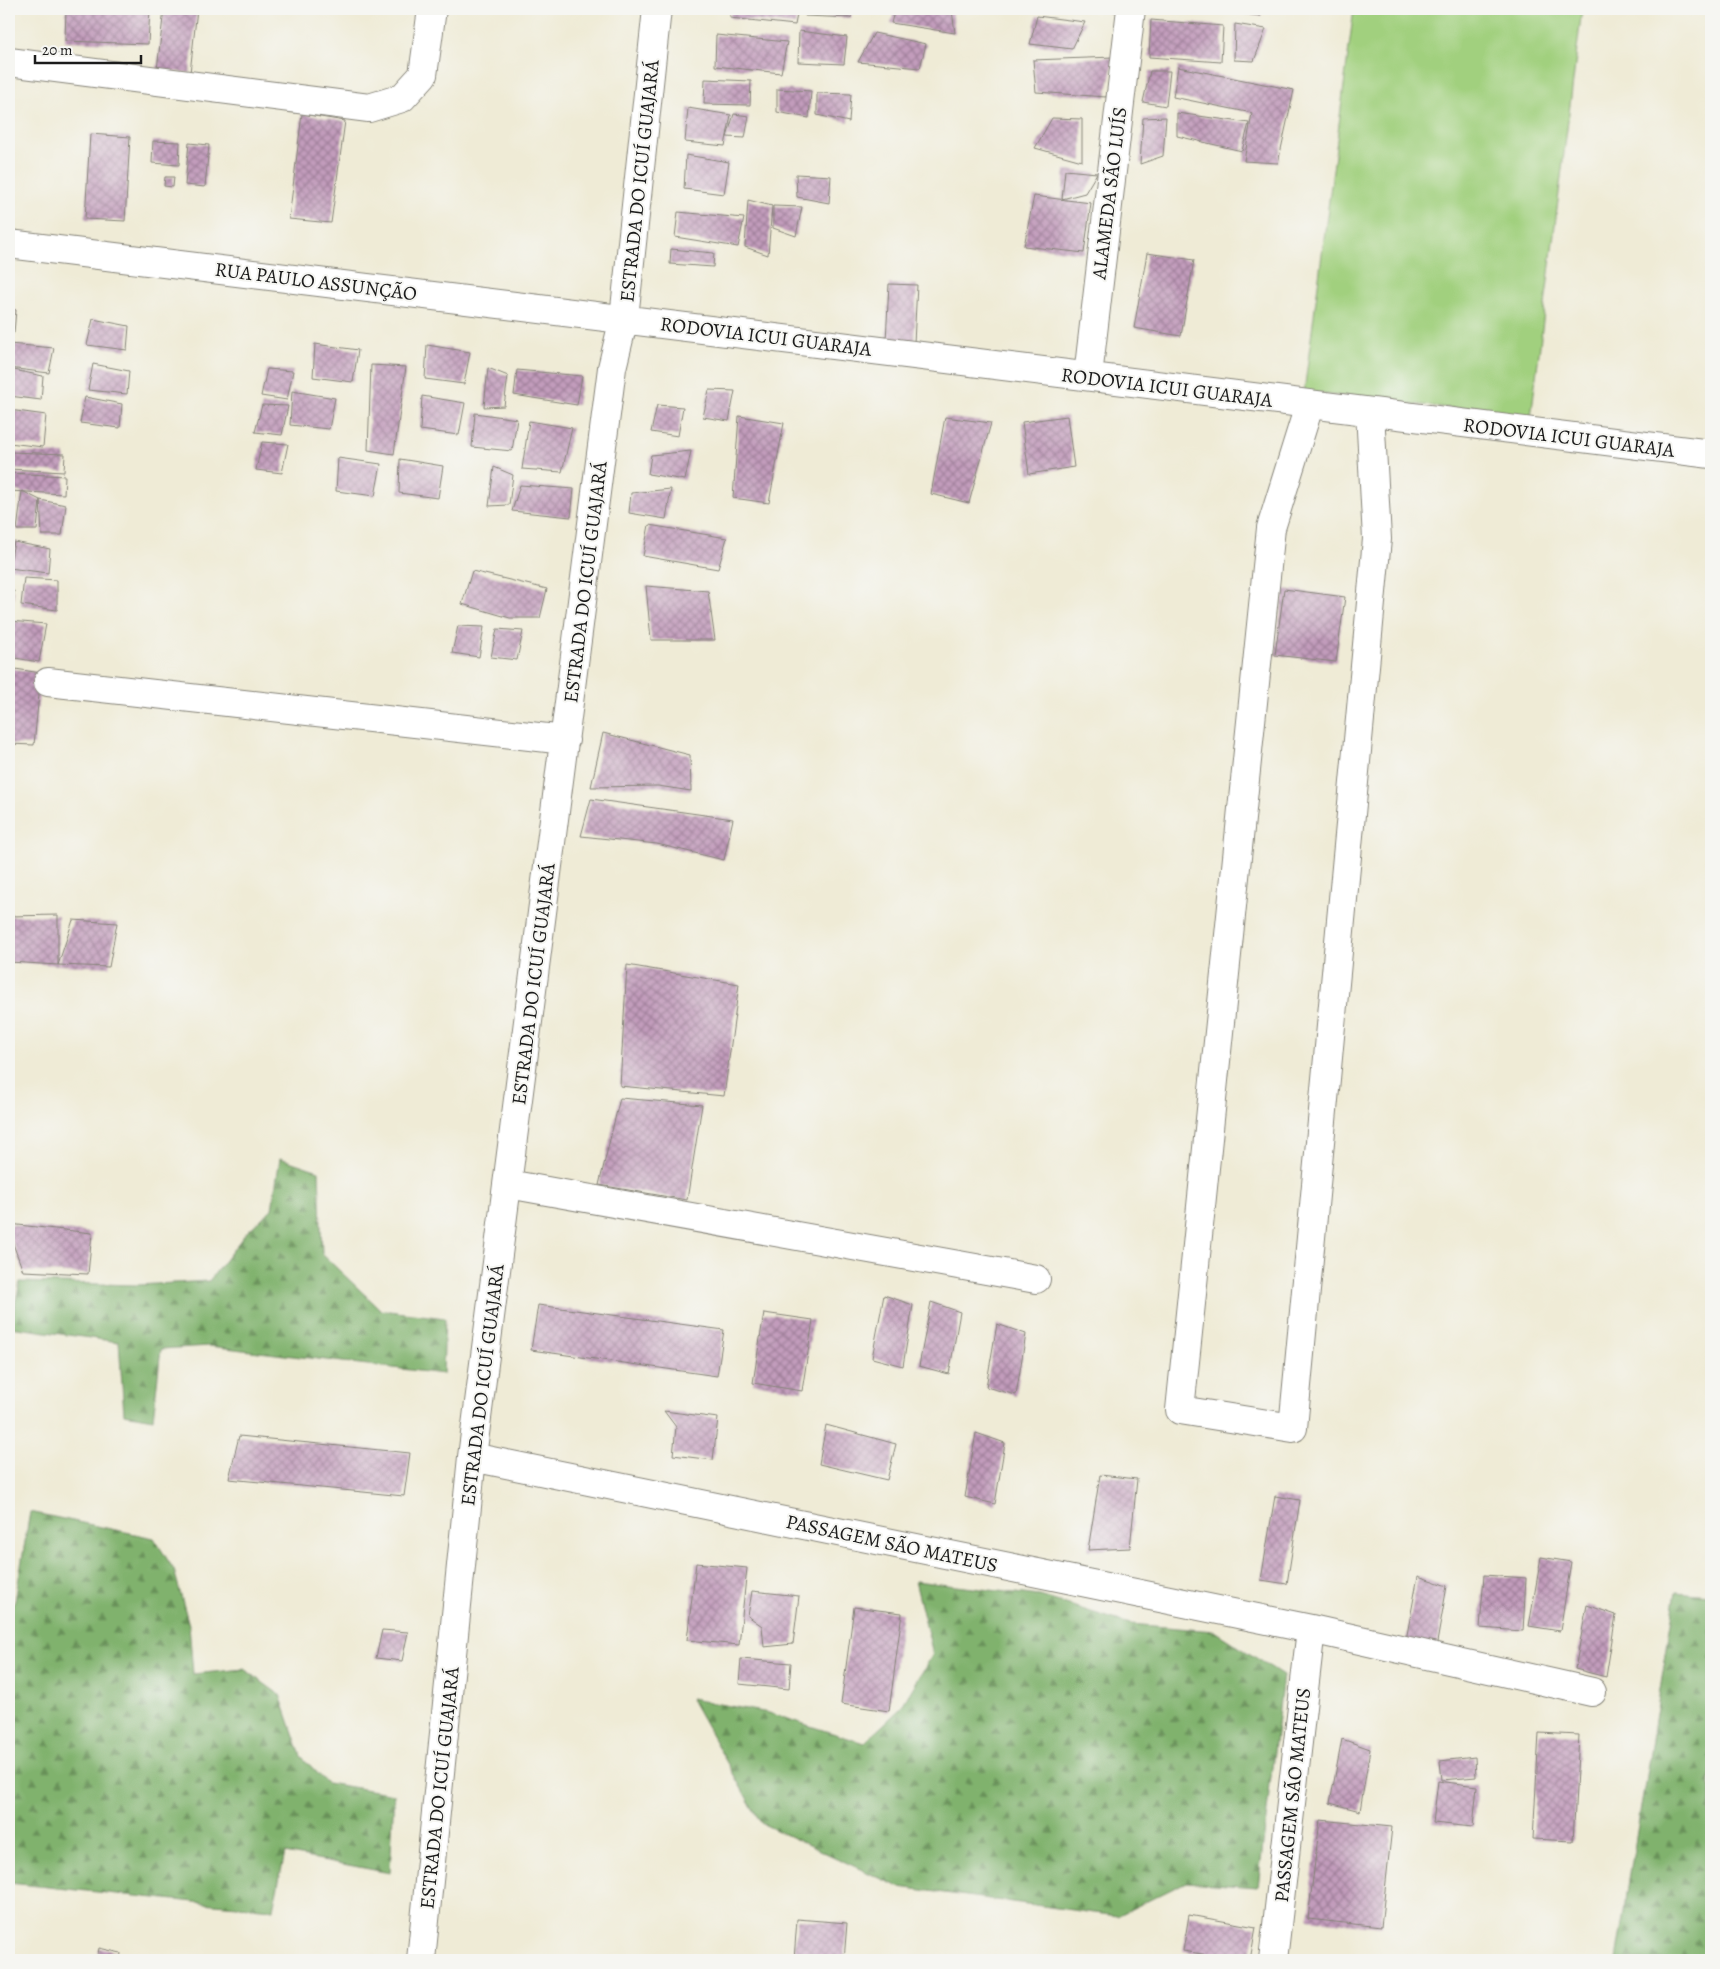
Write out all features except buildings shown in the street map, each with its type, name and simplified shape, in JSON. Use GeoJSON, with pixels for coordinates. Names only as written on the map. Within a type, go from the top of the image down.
{"type":"FeatureCollection","features":[{"type":"Feature","properties":{"kind":"street"},"geometry":{"type":"LineString","coordinates":[[9,62],[369,108],[402,98],[423,74],[432,9]]}},
{"type":"Feature","properties":{"kind":"street","name":"ESTRADA DO ICUÍ GUAJARÁ"},"geometry":{"type":"LineString","coordinates":[[421,1960],[472,1457],[612,368],[624,318],[657,9]]}},
{"type":"Feature","properties":{"kind":"street","name":"ALAMEDA SÃO LUÍS"},"geometry":{"type":"LineString","coordinates":[[1088,376],[1131,9]]}},
{"type":"Feature","properties":{"kind":"street","name":"RUA PAULO ASSUNÇÃO"},"geometry":{"type":"LineString","coordinates":[[9,244],[624,318]]}},
{"type":"Feature","properties":{"kind":"street","name":"RODOVIA ICUI GUARAJA"},"geometry":{"type":"LineString","coordinates":[[624,318],[1088,376],[1309,406],[1711,454]]}},
{"type":"Feature","properties":{"kind":"street"},"geometry":{"type":"LineString","coordinates":[[1309,406],[1271,528],[1180,1410],[1292,1428],[1377,539],[1370,412]]}},
{"type":"Feature","properties":{"kind":"street"},"geometry":{"type":"LineString","coordinates":[[48,682],[565,740]]}},
{"type":"Feature","properties":{"kind":"street"},"geometry":{"type":"LineString","coordinates":[[508,1184],[1036,1280]]}},
{"type":"Feature","properties":{"kind":"street","name":"PASSAGEM SÃO MATEUS"},"geometry":{"type":"LineString","coordinates":[[472,1457],[1311,1629],[1592,1692]]}},
{"type":"Feature","properties":{"kind":"street","name":"PASSAGEM SÃO MATEUS"},"geometry":{"type":"LineString","coordinates":[[1273,1960],[1311,1629]]}},
{"type":"Feature","properties":{"kind":"green space"},"geometry":{"type":"Polygon","coordinates":[[[1354,9],[1582,9],[1531,417],[1304,392],[1354,9]]]}},
{"type":"Feature","properties":{"kind":"green space"},"geometry":{"type":"Polygon","coordinates":[[[280,1158],[319,1171],[322,1254],[381,1310],[445,1318],[443,1374],[209,1346],[161,1349],[153,1419],[124,1414],[119,1342],[10,1327],[20,1282],[138,1285],[209,1281],[246,1233],[272,1209],[280,1158]]]}},
{"type":"Feature","properties":{"kind":"green space"},"geometry":{"type":"Polygon","coordinates":[[[30,1512],[154,1538],[174,1570],[189,1625],[193,1674],[244,1669],[280,1695],[301,1756],[327,1783],[394,1794],[390,1873],[285,1853],[273,1909],[9,1883],[9,1611],[15,1601],[30,1512]]]}},
{"type":"Feature","properties":{"kind":"green space"},"geometry":{"type":"Polygon","coordinates":[[[915,1581],[1040,1596],[1130,1624],[1214,1631],[1283,1675],[1258,1887],[1186,1882],[1117,1916],[899,1887],[761,1823],[691,1699],[769,1713],[864,1743],[900,1709],[933,1654],[915,1581]]]}},
{"type":"Feature","properties":{"kind":"green space"},"geometry":{"type":"Polygon","coordinates":[[[1676,1592],[1711,1595],[1711,1960],[1616,1960],[1676,1592]]]}}]}
